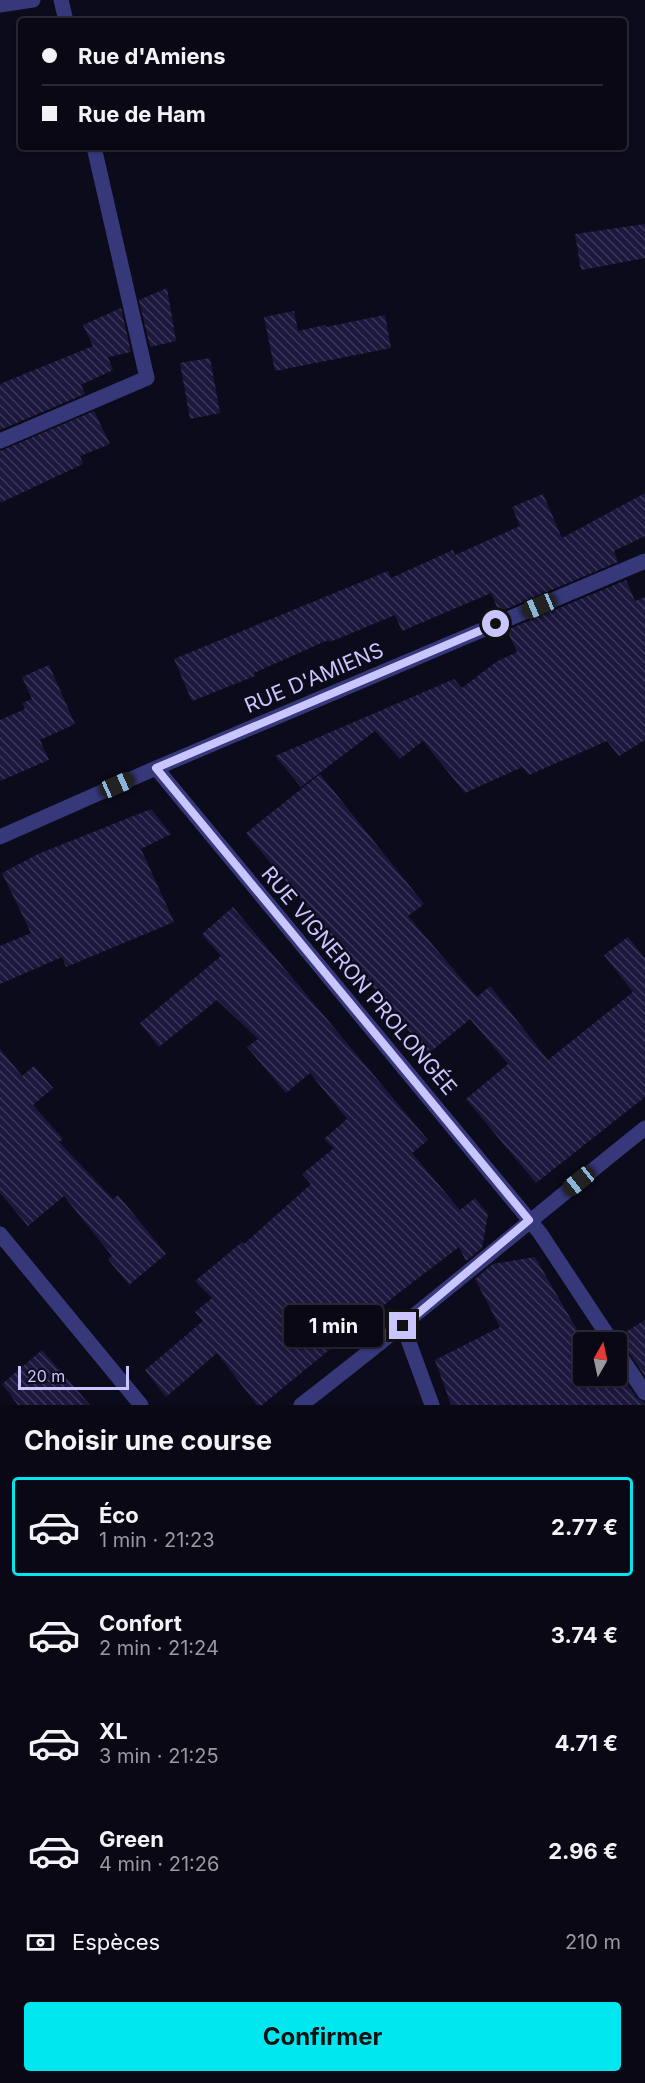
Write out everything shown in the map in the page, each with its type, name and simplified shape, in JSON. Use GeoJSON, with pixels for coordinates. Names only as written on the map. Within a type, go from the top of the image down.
{"type":"FeatureCollection","features":[{"type":"Feature","properties":{"kind":"street"},"geometry":{"type":"LineString","coordinates":[[0,5],[33,0]]}},
{"type":"Feature","properties":{"kind":"street"},"geometry":{"type":"LineString","coordinates":[[61,0],[65,18]]}},
{"type":"Feature","properties":{"kind":"street"},"geometry":{"type":"LineString","coordinates":[[0,441],[147,378],[95,150]]}},
{"type":"Feature","properties":{"kind":"street","name":"RUE D'AMIENS"},"geometry":{"type":"LineString","coordinates":[[0,837],[156,768],[645,561]]}},
{"type":"Feature","properties":{"kind":"street","name":"RUE VIGNERON PROLONGÉE"},"geometry":{"type":"LineString","coordinates":[[156,768],[529,1220],[605,1332]]}},
{"type":"Feature","properties":{"kind":"street"},"geometry":{"type":"LineString","coordinates":[[302,1405],[403,1326],[529,1220],[645,1128]]}},
{"type":"Feature","properties":{"kind":"street"},"geometry":{"type":"LineString","coordinates":[[0,1234],[141,1405]]}},
{"type":"Feature","properties":{"kind":"street"},"geometry":{"type":"LineString","coordinates":[[403,1326],[432,1405]]}},
{"type":"Feature","properties":{"kind":"street"},"geometry":{"type":"LineString","coordinates":[[627,1366],[645,1393]]}},
{"type":"Feature","properties":{"kind":"building"},"geometry":{"type":"Polygon","coordinates":[[[645,224],[645,258],[581,270],[575,234],[645,224]]]}},
{"type":"Feature","properties":{"kind":"building"},"geometry":{"type":"Polygon","coordinates":[[[167,288],[176,341],[150,347],[139,300],[167,288]]]}},
{"type":"Feature","properties":{"kind":"building"},"geometry":{"type":"Polygon","coordinates":[[[121,308],[131,352],[108,357],[113,370],[81,385],[85,394],[0,430],[0,384],[93,346],[83,325],[121,308]]]}},
{"type":"Feature","properties":{"kind":"building"},"geometry":{"type":"Polygon","coordinates":[[[294,311],[298,331],[385,315],[391,348],[275,371],[264,317],[294,311]]]}},
{"type":"Feature","properties":{"kind":"building"},"geometry":{"type":"Polygon","coordinates":[[[210,358],[220,413],[190,419],[180,363],[210,358]]]}},
{"type":"Feature","properties":{"kind":"building"},"geometry":{"type":"Polygon","coordinates":[[[94,411],[110,444],[80,456],[83,464],[0,503],[0,451],[94,411]]]}},
{"type":"Feature","properties":{"kind":"building"},"geometry":{"type":"Polygon","coordinates":[[[645,493],[645,536],[614,551],[618,562],[499,612],[491,593],[402,631],[395,615],[330,642],[328,640],[254,673],[255,676],[192,701],[174,659],[388,571],[391,578],[453,550],[455,555],[520,526],[512,507],[543,494],[562,538],[645,493]]]}},
{"type":"Feature","properties":{"kind":"building"},"geometry":{"type":"Polygon","coordinates":[[[626,580],[635,601],[645,597],[645,740],[619,756],[607,741],[529,775],[522,767],[465,793],[423,741],[400,759],[375,731],[301,787],[275,756],[454,679],[462,688],[496,662],[517,652],[507,630],[626,580]]]}},
{"type":"Feature","properties":{"kind":"building"},"geometry":{"type":"Polygon","coordinates":[[[49,665],[75,724],[40,740],[49,760],[0,781],[0,720],[25,709],[22,703],[32,699],[22,677],[49,665]]]}},
{"type":"Feature","properties":{"kind":"building"},"geometry":{"type":"Polygon","coordinates":[[[320,774],[424,904],[408,916],[477,997],[490,986],[548,1060],[633,992],[604,955],[628,937],[645,958],[645,1097],[536,1183],[466,1099],[508,1064],[470,1019],[428,1054],[246,833],[320,774]]]}},
{"type":"Feature","properties":{"kind":"building"},"geometry":{"type":"Polygon","coordinates":[[[151,809],[171,834],[141,849],[174,922],[66,967],[62,957],[0,984],[0,946],[31,933],[2,873],[38,854],[151,809]]]}},
{"type":"Feature","properties":{"kind":"building"},"geometry":{"type":"Polygon","coordinates":[[[233,907],[428,1140],[412,1153],[460,1210],[475,1198],[488,1214],[482,1248],[466,1261],[459,1247],[400,1292],[262,1405],[257,1405],[217,1353],[166,1397],[145,1370],[203,1321],[195,1312],[212,1298],[195,1281],[242,1242],[244,1244],[311,1184],[302,1174],[334,1148],[324,1139],[347,1119],[310,1073],[286,1093],[247,1047],[258,1039],[217,1000],[159,1047],[140,1023],[221,956],[202,934],[233,907]]]}},
{"type":"Feature","properties":{"kind":"building"},"geometry":{"type":"Polygon","coordinates":[[[0,1049],[22,1076],[34,1066],[53,1088],[33,1105],[63,1139],[59,1142],[113,1199],[118,1195],[166,1254],[129,1285],[108,1259],[112,1256],[64,1196],[28,1226],[0,1193],[0,1049]]]}},
{"type":"Feature","properties":{"kind":"building"},"geometry":{"type":"Polygon","coordinates":[[[535,1257],[578,1332],[573,1332],[573,1386],[627,1386],[627,1384],[645,1405],[451,1405],[435,1360],[500,1327],[475,1279],[493,1264],[535,1257]]]}},
{"type":"Feature","properties":{"kind":"building"},"geometry":{"type":"Polygon","coordinates":[[[645,1320],[645,1376],[627,1349],[626,1332],[645,1320]]]}},
{"type":"Feature","properties":{"kind":"building"},"geometry":{"type":"Polygon","coordinates":[[[42,1350],[90,1405],[18,1405],[2,1384],[42,1350]]]}},
{"type":"Feature","properties":{"kind":"route"},"geometry":{"type":"LineString","coordinates":[[403,1326],[529,1220],[156,768],[496,624]]}}]}
